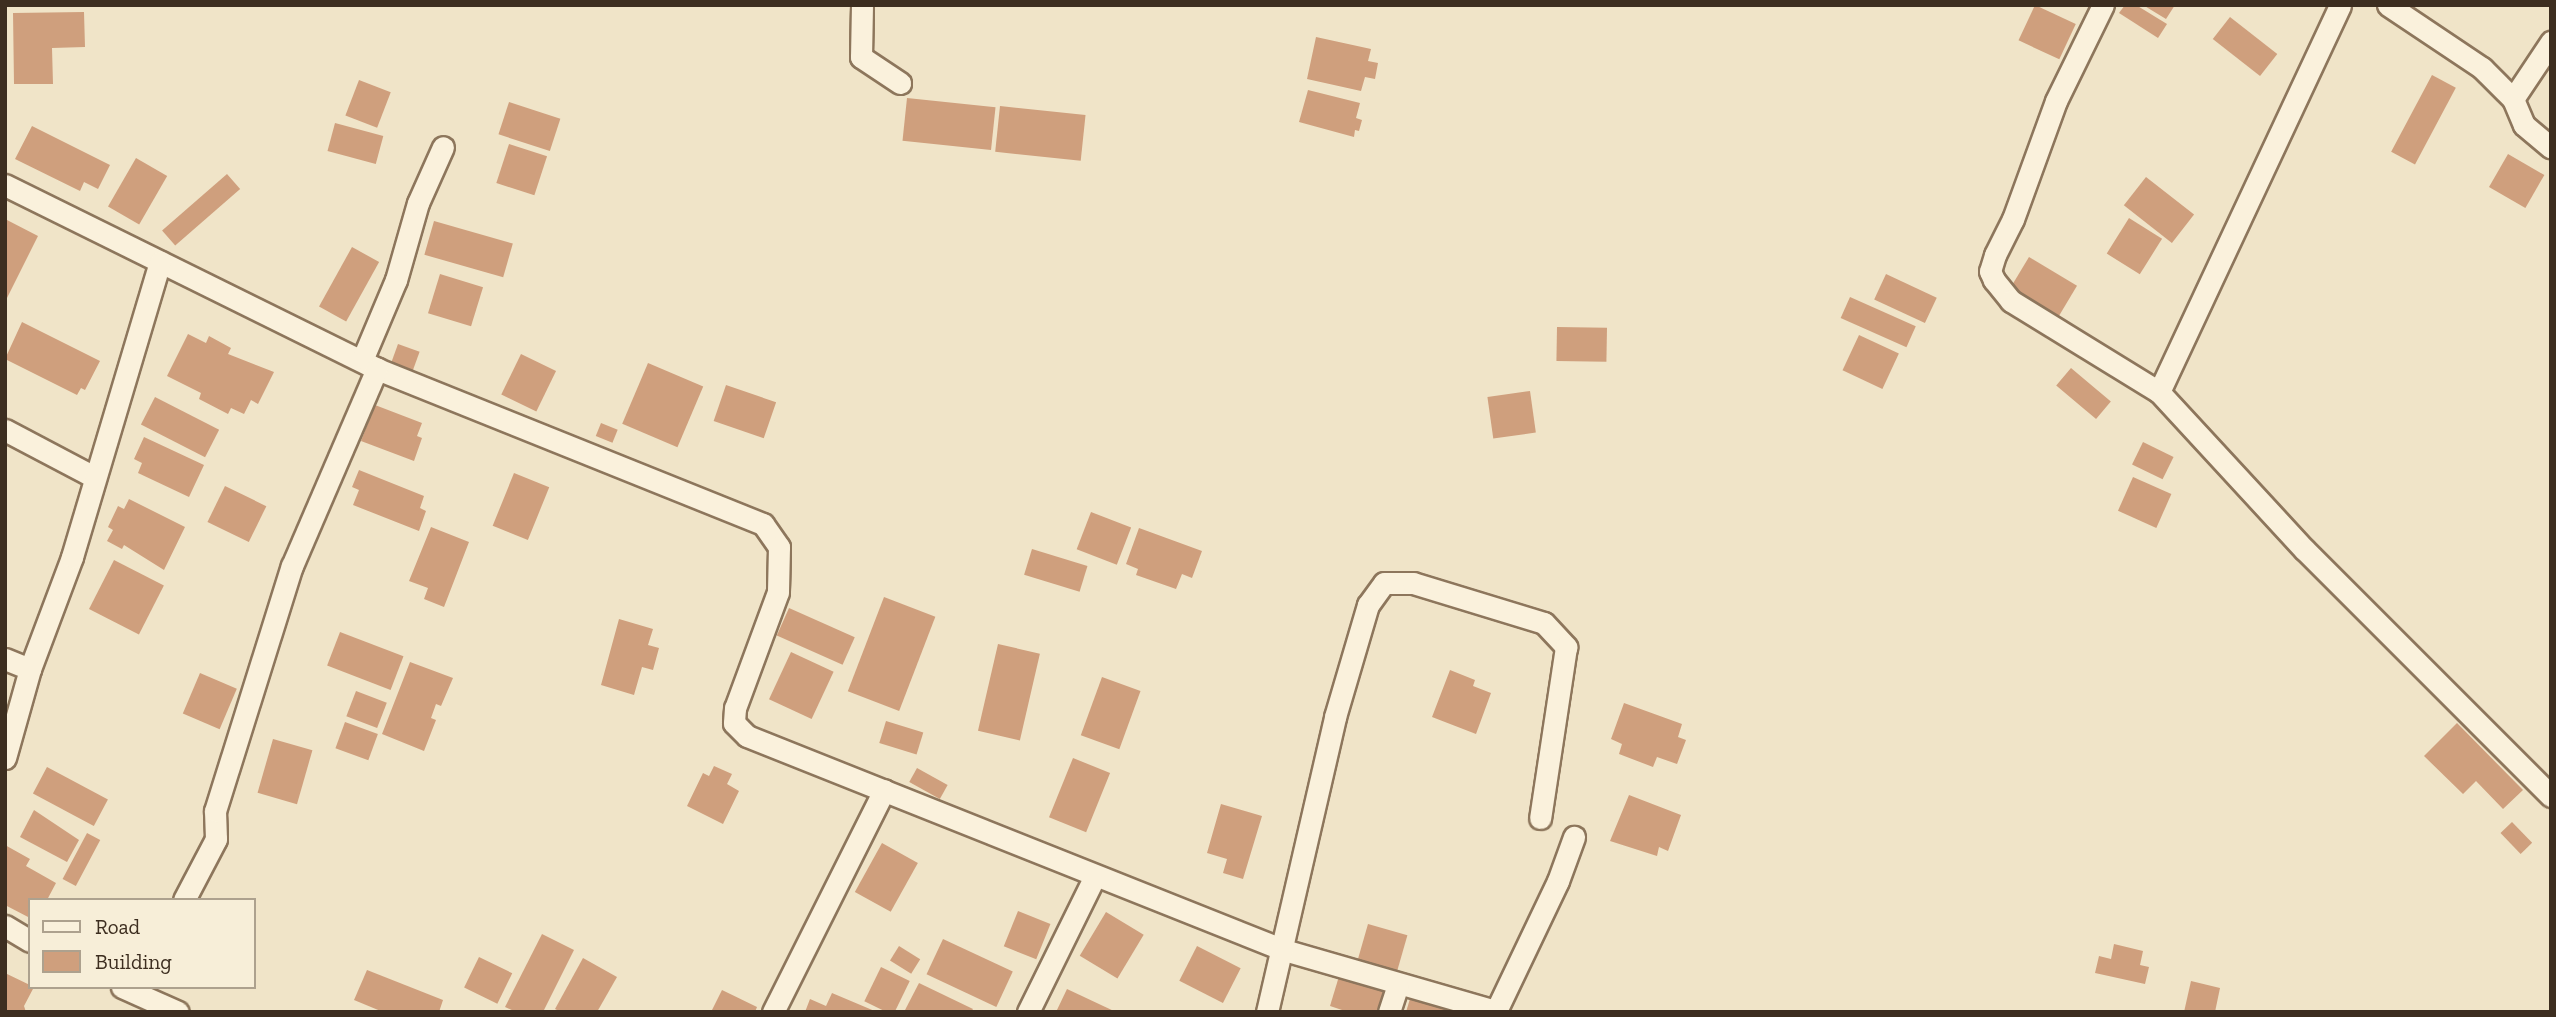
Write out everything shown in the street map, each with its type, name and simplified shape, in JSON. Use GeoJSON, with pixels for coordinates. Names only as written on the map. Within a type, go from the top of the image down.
{"type":"FeatureCollection","features":[{"type":"Feature","properties":{"kind":"street"},"geometry":{"type":"LineString","coordinates":[[862,5],[861,57],[900,83]]}},
{"type":"Feature","properties":{"kind":"street"},"geometry":{"type":"LineString","coordinates":[[2103,5],[2056,100],[1990,271],[2011,301],[2159,392],[2305,550],[2551,796]]}},
{"type":"Feature","properties":{"kind":"street"},"geometry":{"type":"LineString","coordinates":[[2159,392],[2340,5]]}},
{"type":"Feature","properties":{"kind":"street"},"geometry":{"type":"LineString","coordinates":[[2388,5],[2482,68],[2513,99],[2524,125],[2551,148]]}},
{"type":"Feature","properties":{"kind":"street"},"geometry":{"type":"LineString","coordinates":[[2513,99],[2551,42]]}},
{"type":"Feature","properties":{"kind":"street"},"geometry":{"type":"LineString","coordinates":[[185,898],[216,839],[215,811],[292,566],[370,363],[418,203],[443,147]]}},
{"type":"Feature","properties":{"kind":"street"},"geometry":{"type":"LineString","coordinates":[[5,185],[370,363],[763,524],[779,547],[778,592],[735,708],[734,723],[747,736],[1038,849],[1094,878],[1284,950],[1398,985],[1496,1011],[1558,881],[1574,837]]}},
{"type":"Feature","properties":{"kind":"street"},"geometry":{"type":"LineString","coordinates":[[5,758],[30,669],[72,557],[160,262]]}},
{"type":"Feature","properties":{"kind":"street"},"geometry":{"type":"LineString","coordinates":[[5,429],[94,477]]}},
{"type":"Feature","properties":{"kind":"street"},"geometry":{"type":"LineString","coordinates":[[1267,1012],[1284,950],[1335,717],[1368,605],[1384,583],[1413,583],[1544,623],[1566,647],[1540,817]]}},
{"type":"Feature","properties":{"kind":"street"},"geometry":{"type":"LineString","coordinates":[[5,659],[30,669]]}},
{"type":"Feature","properties":{"kind":"street"},"geometry":{"type":"LineString","coordinates":[[773,1012],[884,790]]}},
{"type":"Feature","properties":{"kind":"street"},"geometry":{"type":"LineString","coordinates":[[1028,1012],[1094,878]]}},
{"type":"Feature","properties":{"kind":"street"},"geometry":{"type":"LineString","coordinates":[[5,926],[28,940]]}},
{"type":"Feature","properties":{"kind":"street"},"geometry":{"type":"LineString","coordinates":[[1389,1012],[1398,985]]}},
{"type":"Feature","properties":{"kind":"street"},"geometry":{"type":"LineString","coordinates":[[132,989],[178,1012]]}},
{"type":"Feature","properties":{"kind":"building"},"geometry":{"type":"Polygon","coordinates":[[[2035,5],[2076,24],[2059,59],[2019,40],[2035,5]]]}},
{"type":"Feature","properties":{"kind":"building"},"geometry":{"type":"Polygon","coordinates":[[[2125,5],[2136,5],[2167,24],[2158,38],[2119,13],[2125,5]]]}},
{"type":"Feature","properties":{"kind":"building"},"geometry":{"type":"Polygon","coordinates":[[[2143,5],[2175,5],[2166,19],[2143,5]]]}},
{"type":"Feature","properties":{"kind":"building"},"geometry":{"type":"Polygon","coordinates":[[[84,12],[85,47],[52,48],[53,84],[14,84],[13,13],[84,12]]]}},
{"type":"Feature","properties":{"kind":"building"},"geometry":{"type":"Polygon","coordinates":[[[2230,17],[2277,54],[2260,76],[2213,39],[2230,17]]]}},
{"type":"Feature","properties":{"kind":"building"},"geometry":{"type":"Polygon","coordinates":[[[1316,37],[1371,49],[1368,61],[1378,63],[1375,79],[1365,77],[1361,91],[1307,79],[1316,37]]]}},
{"type":"Feature","properties":{"kind":"building"},"geometry":{"type":"Polygon","coordinates":[[[2432,75],[2456,88],[2415,164],[2391,152],[2432,75]]]}},
{"type":"Feature","properties":{"kind":"building"},"geometry":{"type":"Polygon","coordinates":[[[359,80],[391,92],[377,128],[345,115],[359,80]]]}},
{"type":"Feature","properties":{"kind":"building"},"geometry":{"type":"Polygon","coordinates":[[[1308,90],[1360,103],[1356,118],[1362,120],[1354,137],[1299,122],[1308,90]]]}},
{"type":"Feature","properties":{"kind":"building"},"geometry":{"type":"Polygon","coordinates":[[[907,98],[996,107],[991,150],[903,141],[907,98]]]}},
{"type":"Feature","properties":{"kind":"building"},"geometry":{"type":"Polygon","coordinates":[[[509,102],[560,119],[550,151],[498,134],[509,102]]]}},
{"type":"Feature","properties":{"kind":"building"},"geometry":{"type":"Polygon","coordinates":[[[1000,106],[1086,115],[1081,161],[995,152],[1000,106]]]}},
{"type":"Feature","properties":{"kind":"building"},"geometry":{"type":"Polygon","coordinates":[[[335,123],[383,136],[376,164],[327,151],[335,123]]]}},
{"type":"Feature","properties":{"kind":"building"},"geometry":{"type":"Polygon","coordinates":[[[32,126],[110,165],[98,189],[84,182],[80,191],[15,159],[32,126]]]}},
{"type":"Feature","properties":{"kind":"building"},"geometry":{"type":"Polygon","coordinates":[[[509,144],[547,156],[534,195],[496,183],[509,144]]]}},
{"type":"Feature","properties":{"kind":"building"},"geometry":{"type":"Polygon","coordinates":[[[2508,154],[2544,175],[2525,208],[2489,187],[2508,154]]]}},
{"type":"Feature","properties":{"kind":"building"},"geometry":{"type":"Polygon","coordinates":[[[136,158],[167,176],[139,224],[108,206],[136,158]]]}},
{"type":"Feature","properties":{"kind":"building"},"geometry":{"type":"Polygon","coordinates":[[[227,174],[240,189],[175,246],[162,230],[227,174]]]}},
{"type":"Feature","properties":{"kind":"building"},"geometry":{"type":"Polygon","coordinates":[[[2146,177],[2194,215],[2172,243],[2124,205],[2146,177]]]}},
{"type":"Feature","properties":{"kind":"building"},"geometry":{"type":"Polygon","coordinates":[[[2129,218],[2162,239],[2140,274],[2107,254],[2129,218]]]}},
{"type":"Feature","properties":{"kind":"building"},"geometry":{"type":"Polygon","coordinates":[[[7,220],[38,236],[5,302],[5,223],[7,220]]]}},
{"type":"Feature","properties":{"kind":"building"},"geometry":{"type":"Polygon","coordinates":[[[434,221],[513,244],[503,277],[424,255],[434,221]]]}},
{"type":"Feature","properties":{"kind":"building"},"geometry":{"type":"Polygon","coordinates":[[[352,247],[379,262],[346,322],[319,306],[352,247]]]}},
{"type":"Feature","properties":{"kind":"building"},"geometry":{"type":"Polygon","coordinates":[[[2029,257],[2077,286],[2058,317],[2010,288],[2029,257]]]}},
{"type":"Feature","properties":{"kind":"building"},"geometry":{"type":"Polygon","coordinates":[[[440,274],[483,287],[471,326],[428,313],[440,274]]]}},
{"type":"Feature","properties":{"kind":"building"},"geometry":{"type":"Polygon","coordinates":[[[1886,274],[1937,298],[1925,323],[1874,299],[1886,274]]]}},
{"type":"Feature","properties":{"kind":"building"},"geometry":{"type":"Polygon","coordinates":[[[1850,297],[1916,326],[1906,347],[1841,318],[1850,297]]]}},
{"type":"Feature","properties":{"kind":"building"},"geometry":{"type":"Polygon","coordinates":[[[22,322],[100,361],[85,390],[81,388],[77,395],[5,359],[22,322]]]}},
{"type":"Feature","properties":{"kind":"building"},"geometry":{"type":"Polygon","coordinates":[[[1557,327],[1607,328],[1606,362],[1556,361],[1557,327]]]}},
{"type":"Feature","properties":{"kind":"building"},"geometry":{"type":"Polygon","coordinates":[[[188,334],[206,343],[209,336],[231,348],[228,354],[274,372],[258,404],[251,400],[244,414],[231,408],[228,414],[199,399],[201,393],[167,376],[188,334]]]}},
{"type":"Feature","properties":{"kind":"building"},"geometry":{"type":"Polygon","coordinates":[[[1859,335],[1899,354],[1882,389],[1843,370],[1859,335]]]}},
{"type":"Feature","properties":{"kind":"building"},"geometry":{"type":"Polygon","coordinates":[[[398,344],[420,352],[412,373],[390,365],[398,344]]]}},
{"type":"Feature","properties":{"kind":"building"},"geometry":{"type":"Polygon","coordinates":[[[521,354],[556,371],[536,412],[501,394],[521,354]]]}},
{"type":"Feature","properties":{"kind":"building"},"geometry":{"type":"Polygon","coordinates":[[[648,363],[703,386],[677,447],[622,424],[648,363]]]}},
{"type":"Feature","properties":{"kind":"building"},"geometry":{"type":"Polygon","coordinates":[[[2071,368],[2111,401],[2096,419],[2056,386],[2071,368]]]}},
{"type":"Feature","properties":{"kind":"building"},"geometry":{"type":"Polygon","coordinates":[[[726,385],[776,402],[764,438],[714,421],[726,385]]]}},
{"type":"Feature","properties":{"kind":"building"},"geometry":{"type":"Polygon","coordinates":[[[1530,391],[1536,433],[1493,439],[1487,397],[1530,391]]]}},
{"type":"Feature","properties":{"kind":"building"},"geometry":{"type":"Polygon","coordinates":[[[155,397],[219,430],[205,457],[141,425],[155,397]]]}},
{"type":"Feature","properties":{"kind":"building"},"geometry":{"type":"Polygon","coordinates":[[[375,405],[422,423],[417,436],[422,438],[414,461],[361,441],[375,405]]]}},
{"type":"Feature","properties":{"kind":"building"},"geometry":{"type":"Polygon","coordinates":[[[601,423],[618,430],[612,443],[596,436],[601,423]]]}},
{"type":"Feature","properties":{"kind":"building"},"geometry":{"type":"Polygon","coordinates":[[[144,437],[204,465],[189,497],[138,473],[142,463],[134,459],[144,437]]]}},
{"type":"Feature","properties":{"kind":"building"},"geometry":{"type":"Polygon","coordinates":[[[2143,442],[2174,457],[2163,479],[2132,464],[2143,442]]]}},
{"type":"Feature","properties":{"kind":"building"},"geometry":{"type":"Polygon","coordinates":[[[359,470],[424,496],[420,508],[426,511],[419,531],[353,505],[359,490],[352,487],[359,470]]]}},
{"type":"Feature","properties":{"kind":"building"},"geometry":{"type":"Polygon","coordinates":[[[514,473],[549,487],[528,540],[493,526],[514,473]]]}},
{"type":"Feature","properties":{"kind":"building"},"geometry":{"type":"Polygon","coordinates":[[[2133,477],[2171,494],[2156,528],[2118,511],[2133,477]]]}},
{"type":"Feature","properties":{"kind":"building"},"geometry":{"type":"Polygon","coordinates":[[[225,486],[266,506],[249,542],[207,522],[225,486]]]}},
{"type":"Feature","properties":{"kind":"building"},"geometry":{"type":"Polygon","coordinates":[[[129,499],[185,527],[164,570],[124,545],[122,549],[107,541],[113,530],[108,527],[118,506],[124,509],[129,499]]]}},
{"type":"Feature","properties":{"kind":"building"},"geometry":{"type":"Polygon","coordinates":[[[1091,512],[1131,527],[1117,565],[1077,549],[1091,512]]]}},
{"type":"Feature","properties":{"kind":"building"},"geometry":{"type":"Polygon","coordinates":[[[431,527],[469,542],[444,607],[424,599],[428,588],[409,581],[431,527]]]}},
{"type":"Feature","properties":{"kind":"building"},"geometry":{"type":"Polygon","coordinates":[[[1139,528],[1202,551],[1192,578],[1182,574],[1176,589],[1136,575],[1138,569],[1126,564],[1139,528]]]}},
{"type":"Feature","properties":{"kind":"building"},"geometry":{"type":"Polygon","coordinates":[[[1032,549],[1087,566],[1080,592],[1024,575],[1032,549]]]}},
{"type":"Feature","properties":{"kind":"building"},"geometry":{"type":"Polygon","coordinates":[[[114,560],[164,585],[139,634],[89,609],[114,560]]]}},
{"type":"Feature","properties":{"kind":"building"},"geometry":{"type":"Polygon","coordinates":[[[884,597],[935,617],[899,711],[848,691],[884,597]]]}},
{"type":"Feature","properties":{"kind":"building"},"geometry":{"type":"Polygon","coordinates":[[[789,608],[855,637],[843,665],[777,635],[789,608]]]}},
{"type":"Feature","properties":{"kind":"building"},"geometry":{"type":"Polygon","coordinates":[[[619,619],[653,629],[648,645],[659,648],[653,670],[642,667],[634,695],[601,685],[619,619]]]}},
{"type":"Feature","properties":{"kind":"building"},"geometry":{"type":"Polygon","coordinates":[[[340,632],[403,656],[391,690],[327,666],[340,632]]]}},
{"type":"Feature","properties":{"kind":"building"},"geometry":{"type":"Polygon","coordinates":[[[998,644],[1040,654],[1020,740],[978,731],[998,644]]]}},
{"type":"Feature","properties":{"kind":"building"},"geometry":{"type":"Polygon","coordinates":[[[791,652],[834,672],[812,719],[769,699],[791,652]]]}},
{"type":"Feature","properties":{"kind":"building"},"geometry":{"type":"Polygon","coordinates":[[[410,662],[453,678],[441,706],[436,704],[431,718],[436,720],[424,751],[382,734],[410,662]]]}},
{"type":"Feature","properties":{"kind":"building"},"geometry":{"type":"Polygon","coordinates":[[[1450,670],[1475,680],[1473,686],[1491,693],[1476,734],[1432,717],[1450,670]]]}},
{"type":"Feature","properties":{"kind":"building"},"geometry":{"type":"Polygon","coordinates":[[[200,673],[237,689],[220,729],[183,714],[200,673]]]}},
{"type":"Feature","properties":{"kind":"building"},"geometry":{"type":"Polygon","coordinates":[[[1102,677],[1141,691],[1119,749],[1081,735],[1102,677]]]}},
{"type":"Feature","properties":{"kind":"building"},"geometry":{"type":"Polygon","coordinates":[[[356,691],[387,703],[377,728],[346,716],[356,691]]]}},
{"type":"Feature","properties":{"kind":"building"},"geometry":{"type":"Polygon","coordinates":[[[1624,703],[1682,724],[1678,737],[1686,740],[1677,764],[1657,757],[1653,767],[1619,754],[1622,744],[1611,739],[1624,703]]]}},
{"type":"Feature","properties":{"kind":"building"},"geometry":{"type":"Polygon","coordinates":[[[886,721],[923,732],[917,754],[879,743],[886,721]]]}},
{"type":"Feature","properties":{"kind":"building"},"geometry":{"type":"Polygon","coordinates":[[[345,722],[378,734],[368,760],[335,748],[345,722]]]}},
{"type":"Feature","properties":{"kind":"building"},"geometry":{"type":"Polygon","coordinates":[[[2457,723],[2523,790],[2503,809],[2476,781],[2463,794],[2424,756],[2457,723]]]}},
{"type":"Feature","properties":{"kind":"building"},"geometry":{"type":"Polygon","coordinates":[[[273,739],[312,750],[297,804],[258,793],[273,739]]]}},
{"type":"Feature","properties":{"kind":"building"},"geometry":{"type":"Polygon","coordinates":[[[1073,758],[1110,773],[1086,832],[1049,817],[1073,758]]]}},
{"type":"Feature","properties":{"kind":"building"},"geometry":{"type":"Polygon","coordinates":[[[714,766],[732,774],[727,784],[739,791],[723,824],[687,806],[703,773],[709,776],[714,766]]]}},
{"type":"Feature","properties":{"kind":"building"},"geometry":{"type":"Polygon","coordinates":[[[47,767],[108,799],[94,826],[33,793],[47,767]]]}},
{"type":"Feature","properties":{"kind":"building"},"geometry":{"type":"Polygon","coordinates":[[[917,768],[948,785],[940,799],[909,782],[917,768]]]}},
{"type":"Feature","properties":{"kind":"building"},"geometry":{"type":"Polygon","coordinates":[[[1629,795],[1681,815],[1668,851],[1659,847],[1657,856],[1610,841],[1629,795]]]}},
{"type":"Feature","properties":{"kind":"building"},"geometry":{"type":"Polygon","coordinates":[[[1221,804],[1262,816],[1243,879],[1223,873],[1227,859],[1207,853],[1221,804]]]}},
{"type":"Feature","properties":{"kind":"building"},"geometry":{"type":"Polygon","coordinates":[[[34,810],[79,840],[67,862],[20,837],[34,810]]]}},
{"type":"Feature","properties":{"kind":"building"},"geometry":{"type":"Polygon","coordinates":[[[2512,822],[2532,843],[2521,854],[2500,833],[2512,822]]]}},
{"type":"Feature","properties":{"kind":"building"},"geometry":{"type":"Polygon","coordinates":[[[87,833],[100,840],[76,886],[63,879],[87,833]]]}},
{"type":"Feature","properties":{"kind":"building"},"geometry":{"type":"Polygon","coordinates":[[[882,843],[918,863],[891,912],[855,892],[882,843]]]}},
{"type":"Feature","properties":{"kind":"building"},"geometry":{"type":"Polygon","coordinates":[[[5,845],[30,859],[26,866],[56,883],[48,898],[28,898],[28,917],[5,905],[5,845]]]}},
{"type":"Feature","properties":{"kind":"building"},"geometry":{"type":"Polygon","coordinates":[[[1018,911],[1050,924],[1036,959],[1004,946],[1018,911]]]}},
{"type":"Feature","properties":{"kind":"building"},"geometry":{"type":"Polygon","coordinates":[[[1106,912],[1144,935],[1117,978],[1080,956],[1106,912]]]}},
{"type":"Feature","properties":{"kind":"building"},"geometry":{"type":"Polygon","coordinates":[[[1368,924],[1407,935],[1395,980],[1355,968],[1368,924]]]}},
{"type":"Feature","properties":{"kind":"building"},"geometry":{"type":"Polygon","coordinates":[[[542,934],[574,950],[543,1012],[516,1012],[505,1007],[542,934]]]}},
{"type":"Feature","properties":{"kind":"building"},"geometry":{"type":"Polygon","coordinates":[[[943,939],[1013,972],[996,1007],[927,974],[943,939]]]}},
{"type":"Feature","properties":{"kind":"building"},"geometry":{"type":"Polygon","coordinates":[[[2114,944],[2143,951],[2140,965],[2149,967],[2145,984],[2095,973],[2099,956],[2111,959],[2114,944]]]}},
{"type":"Feature","properties":{"kind":"building"},"geometry":{"type":"Polygon","coordinates":[[[899,946],[920,959],[911,974],[890,960],[899,946]]]}},
{"type":"Feature","properties":{"kind":"building"},"geometry":{"type":"Polygon","coordinates":[[[1197,946],[1241,968],[1223,1003],[1179,981],[1197,946]]]}},
{"type":"Feature","properties":{"kind":"building"},"geometry":{"type":"Polygon","coordinates":[[[479,957],[512,973],[497,1004],[464,988],[479,957]]]}},
{"type":"Feature","properties":{"kind":"building"},"geometry":{"type":"Polygon","coordinates":[[[583,958],[617,977],[597,1012],[561,1012],[555,1009],[583,958]]]}},
{"type":"Feature","properties":{"kind":"building"},"geometry":{"type":"Polygon","coordinates":[[[881,967],[910,981],[895,1012],[887,1012],[864,1001],[881,967]]]}},
{"type":"Feature","properties":{"kind":"building"},"geometry":{"type":"Polygon","coordinates":[[[367,970],[443,1000],[439,1012],[383,1012],[354,1000],[367,970]]]}},
{"type":"Feature","properties":{"kind":"building"},"geometry":{"type":"Polygon","coordinates":[[[5,973],[28,984],[28,989],[33,989],[24,1006],[26,1012],[5,1012],[5,973]]]}},
{"type":"Feature","properties":{"kind":"building"},"geometry":{"type":"Polygon","coordinates":[[[1340,973],[1385,988],[1378,1012],[1348,1012],[1330,1006],[1340,973]]]}},
{"type":"Feature","properties":{"kind":"building"},"geometry":{"type":"Polygon","coordinates":[[[2191,981],[2220,988],[2215,1012],[2184,1012],[2191,981]]]}},
{"type":"Feature","properties":{"kind":"building"},"geometry":{"type":"Polygon","coordinates":[[[919,983],[973,1009],[971,1012],[904,1012],[919,983]]]}},
{"type":"Feature","properties":{"kind":"building"},"geometry":{"type":"Polygon","coordinates":[[[1067,989],[1116,1012],[1056,1012],[1067,989]]]}},
{"type":"Feature","properties":{"kind":"building"},"geometry":{"type":"Polygon","coordinates":[[[722,990],[757,1007],[755,1012],[711,1012],[722,990]]]}},
{"type":"Feature","properties":{"kind":"building"},"geometry":{"type":"Polygon","coordinates":[[[1412,992],[1477,1012],[1406,1012],[1412,992]]]}},
{"type":"Feature","properties":{"kind":"building"},"geometry":{"type":"Polygon","coordinates":[[[832,993],[877,1012],[805,1012],[810,999],[826,1006],[832,993]]]}}]}
